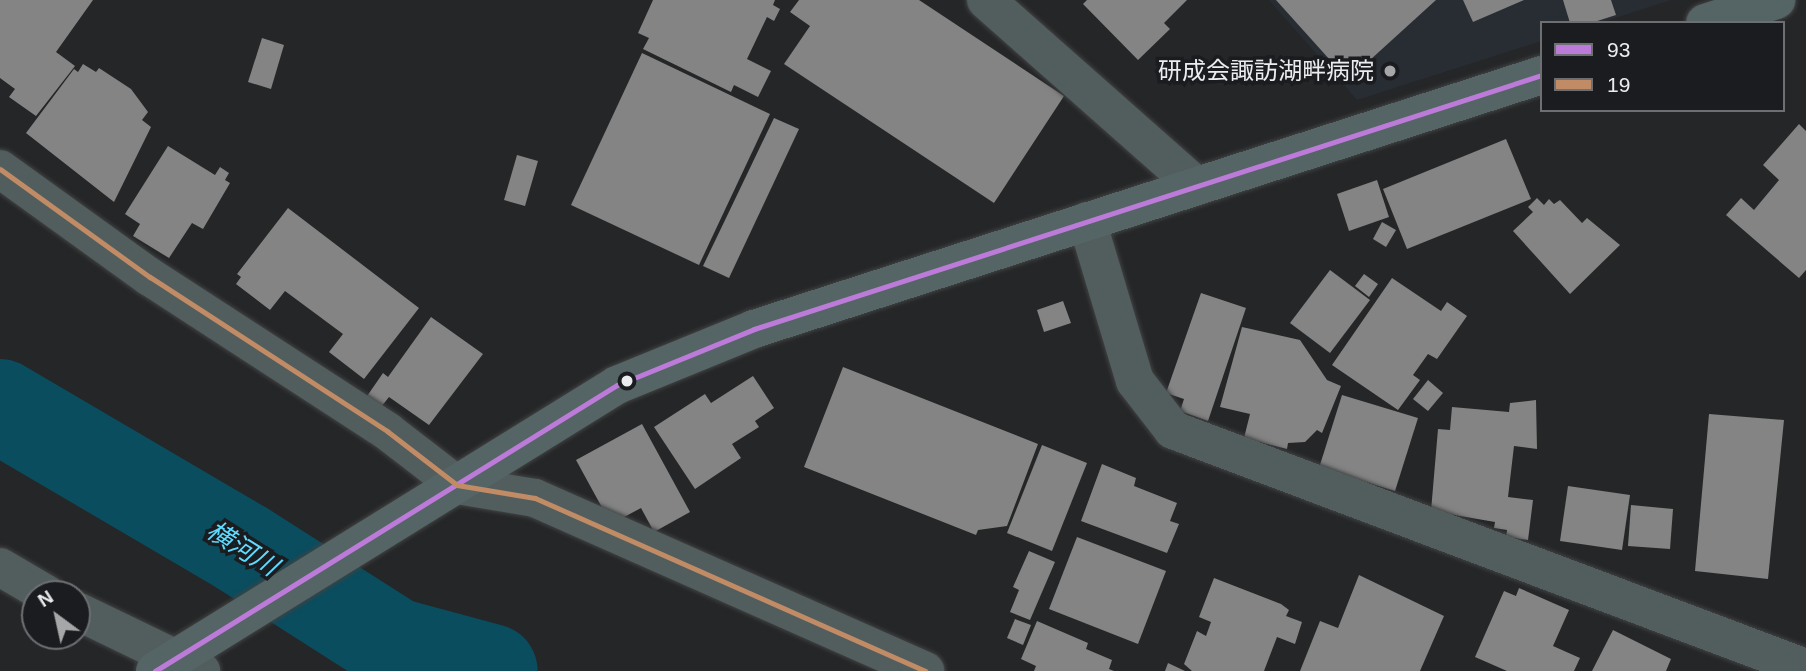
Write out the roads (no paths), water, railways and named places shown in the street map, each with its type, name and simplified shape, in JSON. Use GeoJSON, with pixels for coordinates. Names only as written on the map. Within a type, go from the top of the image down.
{"type":"FeatureCollection","features":[{"type":"Feature","properties":{"kind":"highway"},"geometry":{"type":"LineString","coordinates":[[1710,21],[1776,0]]}},
{"type":"Feature","properties":{"kind":"highway"},"geometry":{"type":"LineString","coordinates":[[182,662],[617,384],[754,329],[1540,76]]}},
{"type":"Feature","properties":{"kind":"street"},"geometry":{"type":"LineString","coordinates":[[986,0],[1196,186]]}},
{"type":"Feature","properties":{"kind":"street"},"geometry":{"type":"LineString","coordinates":[[0,169],[150,277],[387,431],[457,485],[535,498],[925,671]]}},
{"type":"Feature","properties":{"kind":"street"},"geometry":{"type":"LineString","coordinates":[[1087,221],[1135,381],[1173,430],[1806,668]]}},
{"type":"Feature","properties":{"kind":"street"},"geometry":{"type":"LineString","coordinates":[[0,567],[22,580]]}},
{"type":"Feature","properties":{"kind":"street"},"geometry":{"type":"LineString","coordinates":[[91,618],[182,662]]}},
{"type":"Feature","properties":{"kind":"waterway","name":"横河川"},"geometry":{"type":"LineString","coordinates":[[0,406],[242,548],[394,645],[491,671]]}},
{"type":"Feature","properties":{"kind":"place","name":"研成会諏訪湖畔病院"},"geometry":{"type":"Point","coordinates":[1390,71]}}]}
